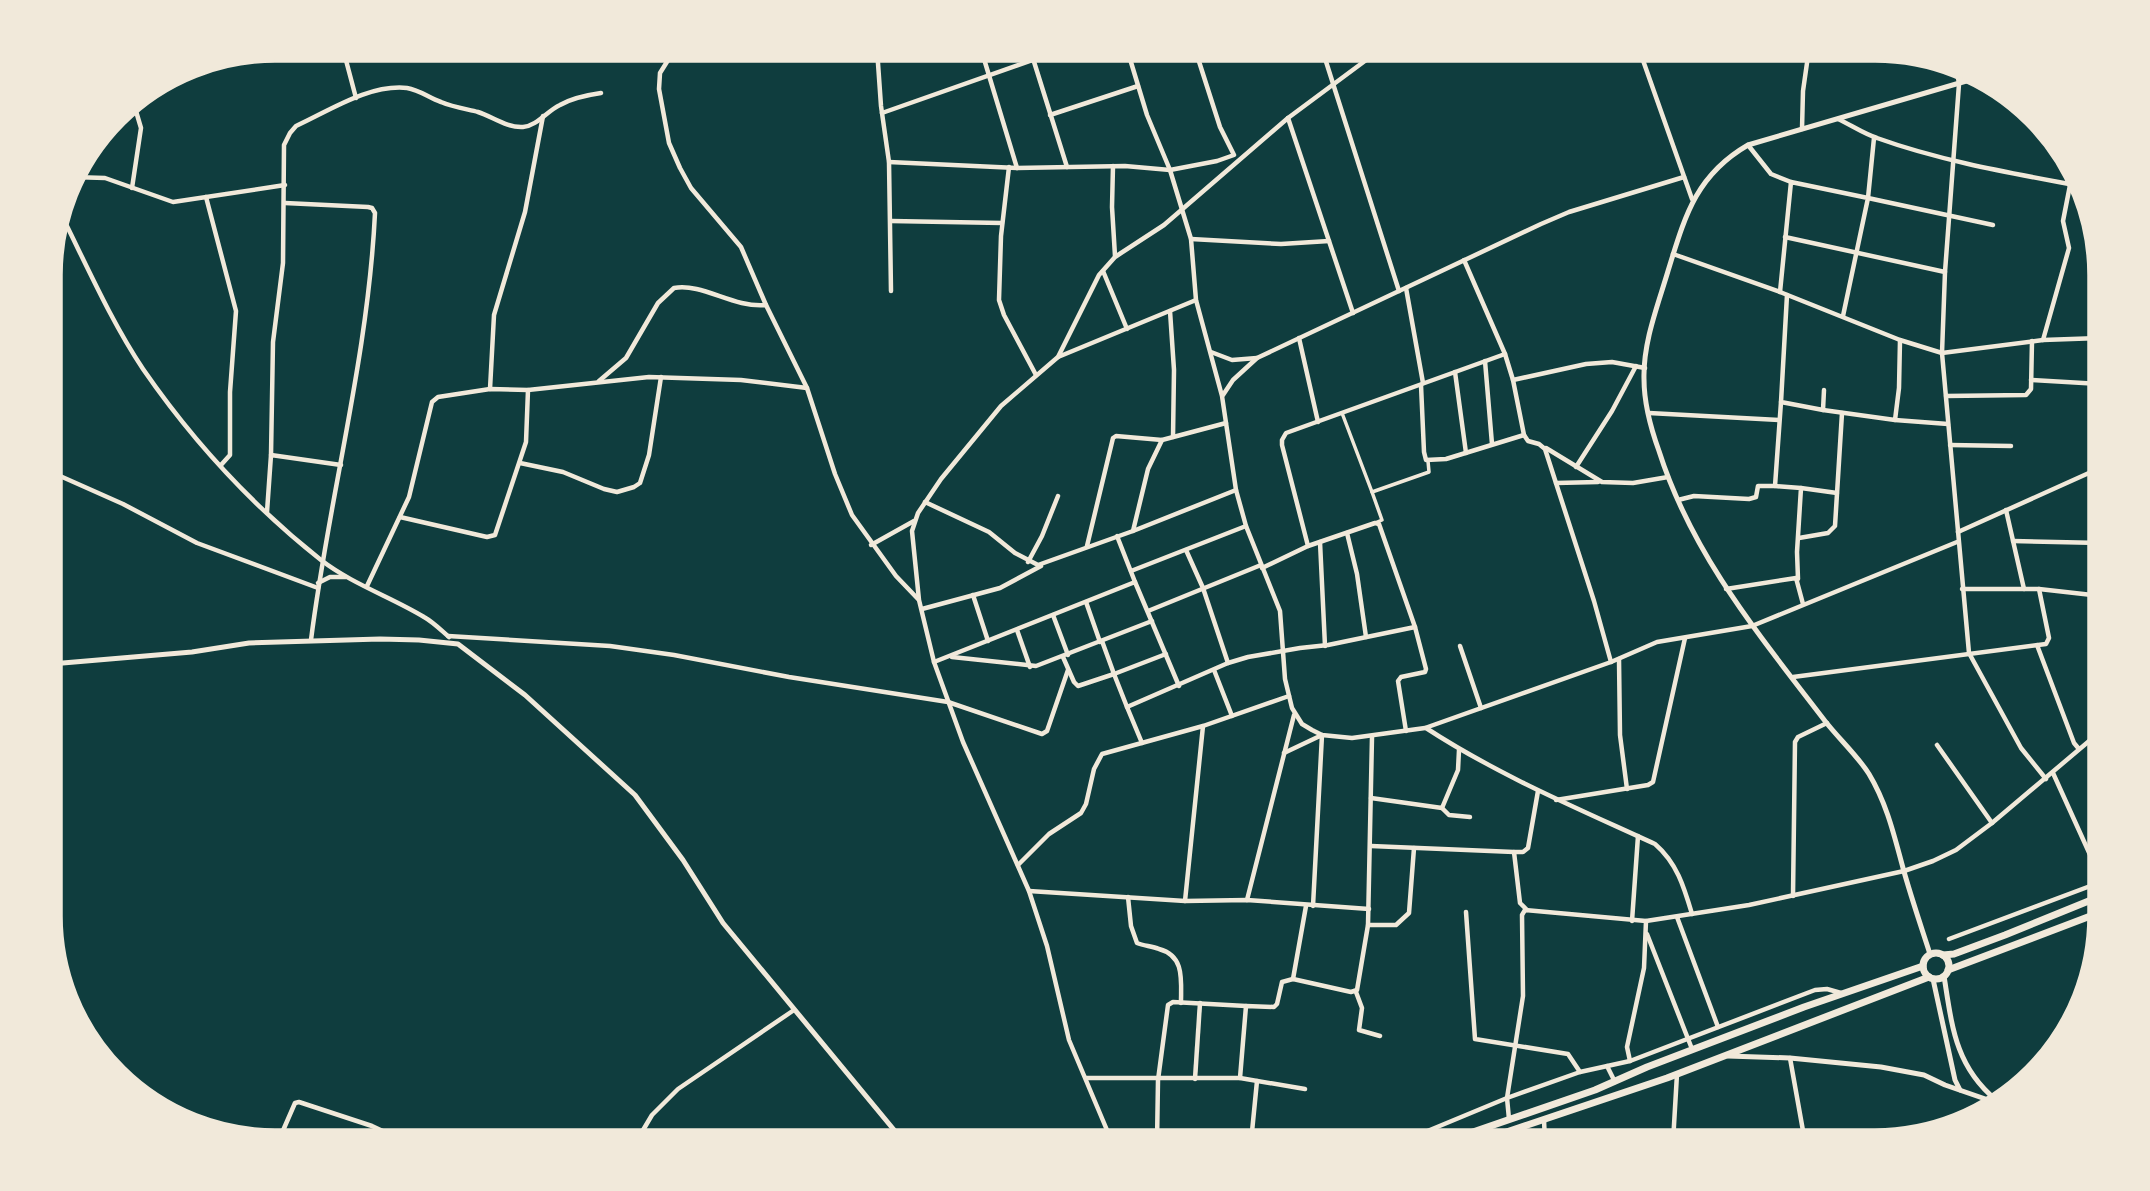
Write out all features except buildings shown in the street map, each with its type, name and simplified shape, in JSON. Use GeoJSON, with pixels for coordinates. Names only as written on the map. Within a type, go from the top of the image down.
{"type":"FeatureCollection","features":[{"type":"Feature","properties":{"kind":"main road"},"geometry":{"type":"LineString","coordinates":[[1931,978],[1923,966],[1930,954],[1943,955],[1971,948],[2089,901]]}},
{"type":"Feature","properties":{"kind":"main road"},"geometry":{"type":"LineString","coordinates":[[1514,1129],[1677,1074],[2089,916]]}},
{"type":"Feature","properties":{"kind":"main road"},"geometry":{"type":"LineString","coordinates":[[1943,955],[1948,962],[1946,973]]}},
{"type":"Feature","properties":{"kind":"main road"},"geometry":{"type":"LineString","coordinates":[[1480,1129],[1615,1082],[1647,1067],[1843,993],[1923,966]]}},
{"type":"Feature","properties":{"kind":"street"},"geometry":{"type":"LineString","coordinates":[[346,61],[356,98]]}},
{"type":"Feature","properties":{"kind":"street"},"geometry":{"type":"LineString","coordinates":[[668,61],[660,73],[659,89],[669,143],[691,188],[741,247],[807,388],[844,501],[871,545],[919,600]]}},
{"type":"Feature","properties":{"kind":"street"},"geometry":{"type":"LineString","coordinates":[[878,61],[889,162],[891,291]]}},
{"type":"Feature","properties":{"kind":"street"},"geometry":{"type":"LineString","coordinates":[[985,61],[1017,167]]}},
{"type":"Feature","properties":{"kind":"street"},"geometry":{"type":"LineString","coordinates":[[882,113],[1025,61]]}},
{"type":"Feature","properties":{"kind":"street"},"geometry":{"type":"LineString","coordinates":[[1034,61],[1067,167]]}},
{"type":"Feature","properties":{"kind":"street"},"geometry":{"type":"LineString","coordinates":[[1131,61],[1170,170],[1191,239],[1196,300],[1222,396],[1236,490],[1246,527],[1280,611],[1285,679],[1294,714],[1302,724],[1322,735],[1352,738],[1373,737],[1425,727],[1611,662],[1657,642],[1752,626],[1957,542]]}},
{"type":"Feature","properties":{"kind":"street"},"geometry":{"type":"LineString","coordinates":[[1199,61],[1220,127],[1234,155],[1240,160]]}},
{"type":"Feature","properties":{"kind":"street"},"geometry":{"type":"LineString","coordinates":[[1326,61],[1399,291]]}},
{"type":"Feature","properties":{"kind":"street"},"geometry":{"type":"LineString","coordinates":[[1058,357],[1084,302],[1115,257],[1164,225],[1288,118],[1365,61]]}},
{"type":"Feature","properties":{"kind":"street"},"geometry":{"type":"LineString","coordinates":[[1643,61],[1692,200]]}},
{"type":"Feature","properties":{"kind":"street"},"geometry":{"type":"LineString","coordinates":[[1802,129],[1807,61]]}},
{"type":"Feature","properties":{"kind":"street"},"geometry":{"type":"LineString","coordinates":[[1958,78],[1942,352],[1969,653],[2021,748],[2046,779]]}},
{"type":"Feature","properties":{"kind":"street"},"geometry":{"type":"LineString","coordinates":[[1930,954],[1892,824],[1879,791],[1867,771],[1752,626],[1697,541],[1668,477],[1649,413],[1644,368],[1647,347],[1673,254],[1692,200],[1713,170],[1748,145],[1966,82]]}},
{"type":"Feature","properties":{"kind":"street"},"geometry":{"type":"LineString","coordinates":[[1050,115],[1138,86]]}},
{"type":"Feature","properties":{"kind":"street"},"geometry":{"type":"LineString","coordinates":[[267,512],[274,342],[283,263],[284,145],[290,132],[356,98],[389,88],[420,91],[440,102],[481,113],[509,126],[533,125],[559,105],[582,96],[601,93]]}},
{"type":"Feature","properties":{"kind":"street"},"geometry":{"type":"LineString","coordinates":[[132,188],[141,128],[136,113]]}},
{"type":"Feature","properties":{"kind":"street"},"geometry":{"type":"LineString","coordinates":[[490,389],[494,315],[525,212],[543,116]]}},
{"type":"Feature","properties":{"kind":"street"},"geometry":{"type":"LineString","coordinates":[[1288,118],[1353,313]]}},
{"type":"Feature","properties":{"kind":"street"},"geometry":{"type":"LineString","coordinates":[[1837,119],[1874,138],[1953,159],[2068,184]]}},
{"type":"Feature","properties":{"kind":"street"},"geometry":{"type":"LineString","coordinates":[[1843,317],[1868,198],[1874,138]]}},
{"type":"Feature","properties":{"kind":"street"},"geometry":{"type":"LineString","coordinates":[[1748,145],[1771,174],[1791,182],[1993,225]]}},
{"type":"Feature","properties":{"kind":"street"},"geometry":{"type":"LineString","coordinates":[[889,162],[1009,167],[1113,166],[1170,170],[1234,155]]}},
{"type":"Feature","properties":{"kind":"street"},"geometry":{"type":"LineString","coordinates":[[1113,166],[1115,257]]}},
{"type":"Feature","properties":{"kind":"street"},"geometry":{"type":"LineString","coordinates":[[1009,167],[1002,223],[999,300],[1004,315],[1036,375]]}},
{"type":"Feature","properties":{"kind":"street"},"geometry":{"type":"LineString","coordinates":[[85,177],[105,178],[169,201],[285,185]]}},
{"type":"Feature","properties":{"kind":"street"},"geometry":{"type":"LineString","coordinates":[[1222,396],[1233,380],[1258,358],[1556,216],[1684,177]]}},
{"type":"Feature","properties":{"kind":"street"},"geometry":{"type":"LineString","coordinates":[[1780,292],[1791,182]]}},
{"type":"Feature","properties":{"kind":"street"},"geometry":{"type":"LineString","coordinates":[[2043,340],[2069,248],[2063,221],[2068,185]]}},
{"type":"Feature","properties":{"kind":"street"},"geometry":{"type":"LineString","coordinates":[[206,197],[236,311],[230,392],[230,450],[226,461],[221,465]]}},
{"type":"Feature","properties":{"kind":"street"},"geometry":{"type":"LineString","coordinates":[[285,202],[368,207],[375,213],[372,270],[311,640]]}},
{"type":"Feature","properties":{"kind":"street"},"geometry":{"type":"LineString","coordinates":[[891,221],[1002,223]]}},
{"type":"Feature","properties":{"kind":"street"},"geometry":{"type":"LineString","coordinates":[[67,227],[114,320],[144,369],[221,465],[267,512],[324,562],[426,618],[525,695],[635,795],[683,860],[723,923],[894,1130]]}},
{"type":"Feature","properties":{"kind":"street"},"geometry":{"type":"LineString","coordinates":[[1785,237],[1945,272]]}},
{"type":"Feature","properties":{"kind":"street"},"geometry":{"type":"LineString","coordinates":[[1191,239],[1281,244],[1329,241]]}},
{"type":"Feature","properties":{"kind":"street"},"geometry":{"type":"LineString","coordinates":[[1673,254],[1780,292],[1900,340],[1942,352],[2032,341],[2089,338]]}},
{"type":"Feature","properties":{"kind":"street"},"geometry":{"type":"LineString","coordinates":[[1464,260],[1505,354],[1524,435],[1530,443],[1539,444],[1602,482]]}},
{"type":"Feature","properties":{"kind":"street"},"geometry":{"type":"LineString","coordinates":[[1103,271],[1127,329]]}},
{"type":"Feature","properties":{"kind":"street"},"geometry":{"type":"LineString","coordinates":[[598,382],[626,358],[658,303],[674,288],[691,288],[746,306],[766,305]]}},
{"type":"Feature","properties":{"kind":"street"},"geometry":{"type":"LineString","coordinates":[[1372,492],[1429,472],[1424,452],[1422,384],[1406,288]]}},
{"type":"Feature","properties":{"kind":"street"},"geometry":{"type":"LineString","coordinates":[[1775,486],[1787,295]]}},
{"type":"Feature","properties":{"kind":"street"},"geometry":{"type":"LineString","coordinates":[[1107,1129],[1069,1040],[1047,946],[1029,891],[962,742],[934,662],[919,600],[912,531],[925,502],[941,479],[1001,406],[1058,357],[1196,300]]}},
{"type":"Feature","properties":{"kind":"street"},"geometry":{"type":"LineString","coordinates":[[1170,311],[1174,370],[1173,437]]}},
{"type":"Feature","properties":{"kind":"street"},"geometry":{"type":"LineString","coordinates":[[1299,338],[1318,422]]}},
{"type":"Feature","properties":{"kind":"street"},"geometry":{"type":"LineString","coordinates":[[1895,421],[1900,340]]}},
{"type":"Feature","properties":{"kind":"street"},"geometry":{"type":"LineString","coordinates":[[1946,396],[2026,395],[2031,389],[2032,341]]}},
{"type":"Feature","properties":{"kind":"street"},"geometry":{"type":"LineString","coordinates":[[1210,351],[1232,360],[1258,358]]}},
{"type":"Feature","properties":{"kind":"street"},"geometry":{"type":"LineString","coordinates":[[1308,546],[1282,440],[1286,433],[1505,354]]}},
{"type":"Feature","properties":{"kind":"street"},"geometry":{"type":"LineString","coordinates":[[1485,361],[1492,444]]}},
{"type":"Feature","properties":{"kind":"street"},"geometry":{"type":"LineString","coordinates":[[1513,380],[1586,364],[1612,362],[1644,368]]}},
{"type":"Feature","properties":{"kind":"street"},"geometry":{"type":"LineString","coordinates":[[1576,467],[1612,411],[1636,366]]}},
{"type":"Feature","properties":{"kind":"street"},"geometry":{"type":"LineString","coordinates":[[1455,372],[1466,453]]}},
{"type":"Feature","properties":{"kind":"street"},"geometry":{"type":"LineString","coordinates":[[368,586],[409,497],[432,402],[444,394],[490,389],[527,390],[661,377],[741,380],[807,388]]}},
{"type":"Feature","properties":{"kind":"street"},"geometry":{"type":"LineString","coordinates":[[520,463],[563,472],[617,492],[634,487],[640,483],[649,455],[661,377]]}},
{"type":"Feature","properties":{"kind":"street"},"geometry":{"type":"LineString","coordinates":[[2031,380],[2089,383]]}},
{"type":"Feature","properties":{"kind":"street"},"geometry":{"type":"LineString","coordinates":[[400,517],[487,537],[493,536],[498,530],[527,434],[527,390]]}},
{"type":"Feature","properties":{"kind":"street"},"geometry":{"type":"LineString","coordinates":[[1824,390],[1824,410]]}},
{"type":"Feature","properties":{"kind":"street"},"geometry":{"type":"LineString","coordinates":[[1780,402],[1895,421],[1948,424]]}},
{"type":"Feature","properties":{"kind":"street"},"geometry":{"type":"LineString","coordinates":[[1148,611],[1308,546],[1382,520],[1342,413]]}},
{"type":"Feature","properties":{"kind":"street"},"geometry":{"type":"LineString","coordinates":[[1649,413],[1779,420]]}},
{"type":"Feature","properties":{"kind":"street"},"geometry":{"type":"LineString","coordinates":[[1799,538],[1823,535],[1833,529],[1842,414]]}},
{"type":"Feature","properties":{"kind":"street"},"geometry":{"type":"LineString","coordinates":[[1087,546],[1113,439],[1116,436],[1162,440],[1226,423]]}},
{"type":"Feature","properties":{"kind":"street"},"geometry":{"type":"LineString","coordinates":[[1428,461],[1466,453],[1524,435]]}},
{"type":"Feature","properties":{"kind":"street"},"geometry":{"type":"LineString","coordinates":[[1133,531],[1148,469],[1162,440]]}},
{"type":"Feature","properties":{"kind":"street"},"geometry":{"type":"LineString","coordinates":[[1950,444],[2011,446]]}},
{"type":"Feature","properties":{"kind":"street"},"geometry":{"type":"LineString","coordinates":[[1544,447],[1605,635],[1611,662]]}},
{"type":"Feature","properties":{"kind":"street"},"geometry":{"type":"LineString","coordinates":[[271,455],[341,465]]}},
{"type":"Feature","properties":{"kind":"street"},"geometry":{"type":"LineString","coordinates":[[1958,532],[2089,473]]}},
{"type":"Feature","properties":{"kind":"street"},"geometry":{"type":"LineString","coordinates":[[62,477],[114,499],[197,543],[318,585]]}},
{"type":"Feature","properties":{"kind":"street"},"geometry":{"type":"LineString","coordinates":[[1556,483],[1629,484],[1668,477]]}},
{"type":"Feature","properties":{"kind":"street"},"geometry":{"type":"LineString","coordinates":[[1677,500],[1693,496],[1749,499],[1756,497],[1758,486],[1837,493]]}},
{"type":"Feature","properties":{"kind":"street"},"geometry":{"type":"LineString","coordinates":[[1801,488],[1798,579],[1803,604]]}},
{"type":"Feature","properties":{"kind":"street"},"geometry":{"type":"LineString","coordinates":[[921,609],[1013,582],[1045,564],[1087,546],[1133,531],[1236,490]]}},
{"type":"Feature","properties":{"kind":"street"},"geometry":{"type":"LineString","coordinates":[[1028,562],[1058,496]]}},
{"type":"Feature","properties":{"kind":"street"},"geometry":{"type":"LineString","coordinates":[[925,502],[989,532],[1028,562],[1045,564]]}},
{"type":"Feature","properties":{"kind":"street"},"geometry":{"type":"LineString","coordinates":[[2007,510],[2024,589]]}},
{"type":"Feature","properties":{"kind":"street"},"geometry":{"type":"LineString","coordinates":[[871,545],[915,520]]}},
{"type":"Feature","properties":{"kind":"street"},"geometry":{"type":"LineString","coordinates":[[1375,523],[1379,524],[1415,626],[1426,669],[1424,672],[1401,677],[1398,681],[1406,731]]}},
{"type":"Feature","properties":{"kind":"street"},"geometry":{"type":"LineString","coordinates":[[1131,571],[1246,527]]}},
{"type":"Feature","properties":{"kind":"street"},"geometry":{"type":"LineString","coordinates":[[1347,533],[1357,574],[1366,638]]}},
{"type":"Feature","properties":{"kind":"street"},"geometry":{"type":"LineString","coordinates":[[1117,536],[1179,686]]}},
{"type":"Feature","properties":{"kind":"street"},"geometry":{"type":"LineString","coordinates":[[2013,541],[2089,543]]}},
{"type":"Feature","properties":{"kind":"street"},"geometry":{"type":"LineString","coordinates":[[1320,542],[1325,646]]}},
{"type":"Feature","properties":{"kind":"street"},"geometry":{"type":"LineString","coordinates":[[1186,550],[1203,588],[1228,663]]}},
{"type":"Feature","properties":{"kind":"street"},"geometry":{"type":"LineString","coordinates":[[318,585],[330,577],[351,577]]}},
{"type":"Feature","properties":{"kind":"street"},"geometry":{"type":"LineString","coordinates":[[1726,589],[1774,580],[1798,579]]}},
{"type":"Feature","properties":{"kind":"street"},"geometry":{"type":"LineString","coordinates":[[934,662],[1135,582]]}},
{"type":"Feature","properties":{"kind":"street"},"geometry":{"type":"LineString","coordinates":[[1962,589],[2039,589],[2089,595]]}},
{"type":"Feature","properties":{"kind":"street"},"geometry":{"type":"LineString","coordinates":[[1793,677],[2046,644],[2049,640],[2039,589]]}},
{"type":"Feature","properties":{"kind":"street"},"geometry":{"type":"LineString","coordinates":[[973,595],[988,641]]}},
{"type":"Feature","properties":{"kind":"street"},"geometry":{"type":"LineString","coordinates":[[1086,602],[1142,743]]}},
{"type":"Feature","properties":{"kind":"street"},"geometry":{"type":"LineString","coordinates":[[1053,615],[1068,670],[1078,687],[1166,654]]}},
{"type":"Feature","properties":{"kind":"street"},"geometry":{"type":"LineString","coordinates":[[949,656],[1030,667],[1152,621]]}},
{"type":"Feature","properties":{"kind":"street"},"geometry":{"type":"LineString","coordinates":[[1127,707],[1228,663],[1283,650],[1366,638],[1415,626]]}},
{"type":"Feature","properties":{"kind":"street"},"geometry":{"type":"LineString","coordinates":[[1017,630],[1030,667]]}},
{"type":"Feature","properties":{"kind":"street"},"geometry":{"type":"LineString","coordinates":[[448,636],[628,648],[948,702],[1043,733],[1049,725],[1068,670]]}},
{"type":"Feature","properties":{"kind":"street"},"geometry":{"type":"LineString","coordinates":[[1556,800],[1651,784],[1655,779],[1685,638]]}},
{"type":"Feature","properties":{"kind":"street"},"geometry":{"type":"LineString","coordinates":[[61,663],[192,652],[249,643],[311,640],[419,640],[457,644]]}},
{"type":"Feature","properties":{"kind":"street"},"geometry":{"type":"LineString","coordinates":[[2037,645],[2074,743],[2079,749]]}},
{"type":"Feature","properties":{"kind":"street"},"geometry":{"type":"LineString","coordinates":[[1460,646],[1481,708]]}},
{"type":"Feature","properties":{"kind":"street"},"geometry":{"type":"LineString","coordinates":[[1619,659],[1620,735],[1627,789]]}},
{"type":"Feature","properties":{"kind":"street"},"geometry":{"type":"LineString","coordinates":[[1214,670],[1232,716]]}},
{"type":"Feature","properties":{"kind":"street"},"geometry":{"type":"LineString","coordinates":[[1017,866],[1049,834],[1081,813],[1086,804],[1094,769],[1102,754],[1203,726],[1289,696]]}},
{"type":"Feature","properties":{"kind":"street"},"geometry":{"type":"LineString","coordinates":[[1247,900],[1294,714]]}},
{"type":"Feature","properties":{"kind":"street"},"geometry":{"type":"LineString","coordinates":[[1793,896],[1795,742],[1798,737],[1827,723]]}},
{"type":"Feature","properties":{"kind":"street"},"geometry":{"type":"LineString","coordinates":[[1185,901],[1203,726]]}},
{"type":"Feature","properties":{"kind":"street"},"geometry":{"type":"LineString","coordinates":[[1425,727],[1460,750],[1538,792],[1655,844],[1675,866],[1692,914]]}},
{"type":"Feature","properties":{"kind":"street"},"geometry":{"type":"LineString","coordinates":[[1284,753],[1322,735]]}},
{"type":"Feature","properties":{"kind":"street"},"geometry":{"type":"LineString","coordinates":[[1293,979],[1310,906],[1322,735]]}},
{"type":"Feature","properties":{"kind":"street"},"geometry":{"type":"LineString","coordinates":[[1373,737],[1368,925],[1356,991],[1362,1008],[1359,1030],[1380,1036]]}},
{"type":"Feature","properties":{"kind":"street"},"geometry":{"type":"LineString","coordinates":[[1514,852],[1520,903],[1527,910],[1646,921],[1793,896],[1904,871],[1955,850],[1992,824],[2089,741]]}},
{"type":"Feature","properties":{"kind":"street"},"geometry":{"type":"LineString","coordinates":[[1937,745],[1992,824]]}},
{"type":"Feature","properties":{"kind":"street"},"geometry":{"type":"LineString","coordinates":[[1442,808],[1458,770],[1460,750]]}},
{"type":"Feature","properties":{"kind":"street"},"geometry":{"type":"LineString","coordinates":[[2053,773],[2089,853]]}},
{"type":"Feature","properties":{"kind":"street"},"geometry":{"type":"LineString","coordinates":[[1371,846],[1523,852],[1528,848],[1538,792]]}},
{"type":"Feature","properties":{"kind":"street"},"geometry":{"type":"LineString","coordinates":[[1371,797],[1442,808],[1449,815],[1470,817]]}},
{"type":"Feature","properties":{"kind":"street"},"geometry":{"type":"LineString","coordinates":[[1632,921],[1638,836]]}},
{"type":"Feature","properties":{"kind":"street"},"geometry":{"type":"LineString","coordinates":[[1368,925],[1396,925],[1409,913],[1414,848]]}},
{"type":"Feature","properties":{"kind":"street"},"geometry":{"type":"LineString","coordinates":[[1949,939],[2089,886]]}},
{"type":"Feature","properties":{"kind":"street"},"geometry":{"type":"LineString","coordinates":[[1029,891],[1185,901],[1247,900],[1369,909]]}},
{"type":"Feature","properties":{"kind":"street"},"geometry":{"type":"LineString","coordinates":[[1128,897],[1131,926],[1137,943],[1169,952],[1176,958],[1180,974],[1181,1003]]}},
{"type":"Feature","properties":{"kind":"street"},"geometry":{"type":"LineString","coordinates":[[2064,897],[2068,910]]}},
{"type":"Feature","properties":{"kind":"street"},"geometry":{"type":"LineString","coordinates":[[1509,1119],[1507,1098],[1523,996],[1522,915],[1527,910]]}},
{"type":"Feature","properties":{"kind":"street"},"geometry":{"type":"LineString","coordinates":[[1466,912],[1474,1038],[1478,1041],[1568,1054],[1580,1072]]}},
{"type":"Feature","properties":{"kind":"street"},"geometry":{"type":"LineString","coordinates":[[1677,917],[1718,1027]]}},
{"type":"Feature","properties":{"kind":"street"},"geometry":{"type":"LineString","coordinates":[[1630,1061],[1627,1047],[1644,968],[1646,921]]}},
{"type":"Feature","properties":{"kind":"street"},"geometry":{"type":"LineString","coordinates":[[1646,932],[1693,1050]]}},
{"type":"Feature","properties":{"kind":"street"},"geometry":{"type":"LineString","coordinates":[[1946,973],[1948,1008],[1964,1064],[1991,1096]]}},
{"type":"Feature","properties":{"kind":"street"},"geometry":{"type":"LineString","coordinates":[[1931,978],[1955,1080],[1960,1090]]}},
{"type":"Feature","properties":{"kind":"street"},"geometry":{"type":"LineString","coordinates":[[1157,1129],[1158,1080],[1168,1004],[1276,1006],[1280,984],[1293,979],[1356,991]]}},
{"type":"Feature","properties":{"kind":"street"},"geometry":{"type":"LineString","coordinates":[[1432,1129],[1507,1098],[1580,1072],[1630,1061],[1815,990],[1827,989],[1843,993]]}},
{"type":"Feature","properties":{"kind":"street"},"geometry":{"type":"LineString","coordinates":[[1195,1079],[1200,1003]]}},
{"type":"Feature","properties":{"kind":"street"},"geometry":{"type":"LineString","coordinates":[[1240,1078],[1246,1006]]}},
{"type":"Feature","properties":{"kind":"street"},"geometry":{"type":"LineString","coordinates":[[643,1130],[652,1115],[678,1089],[794,1010]]}},
{"type":"Feature","properties":{"kind":"street"},"geometry":{"type":"LineString","coordinates":[[1725,1056],[1790,1058],[1903,1071],[1924,1075],[1987,1098]]}},
{"type":"Feature","properties":{"kind":"street"},"geometry":{"type":"LineString","coordinates":[[1790,1058],[1803,1129]]}},
{"type":"Feature","properties":{"kind":"street"},"geometry":{"type":"LineString","coordinates":[[1607,1066],[1615,1082]]}},
{"type":"Feature","properties":{"kind":"street"},"geometry":{"type":"LineString","coordinates":[[1675,1129],[1677,1074]]}},
{"type":"Feature","properties":{"kind":"street"},"geometry":{"type":"LineString","coordinates":[[1086,1078],[1240,1078],[1305,1089]]}},
{"type":"Feature","properties":{"kind":"street"},"geometry":{"type":"LineString","coordinates":[[1252,1129],[1256,1081]]}},
{"type":"Feature","properties":{"kind":"street"},"geometry":{"type":"LineString","coordinates":[[282,1130],[295,1103],[299,1102],[380,1130]]}},
{"type":"Feature","properties":{"kind":"street"},"geometry":{"type":"LineString","coordinates":[[1544,1119],[1544,1129]]}}]}
